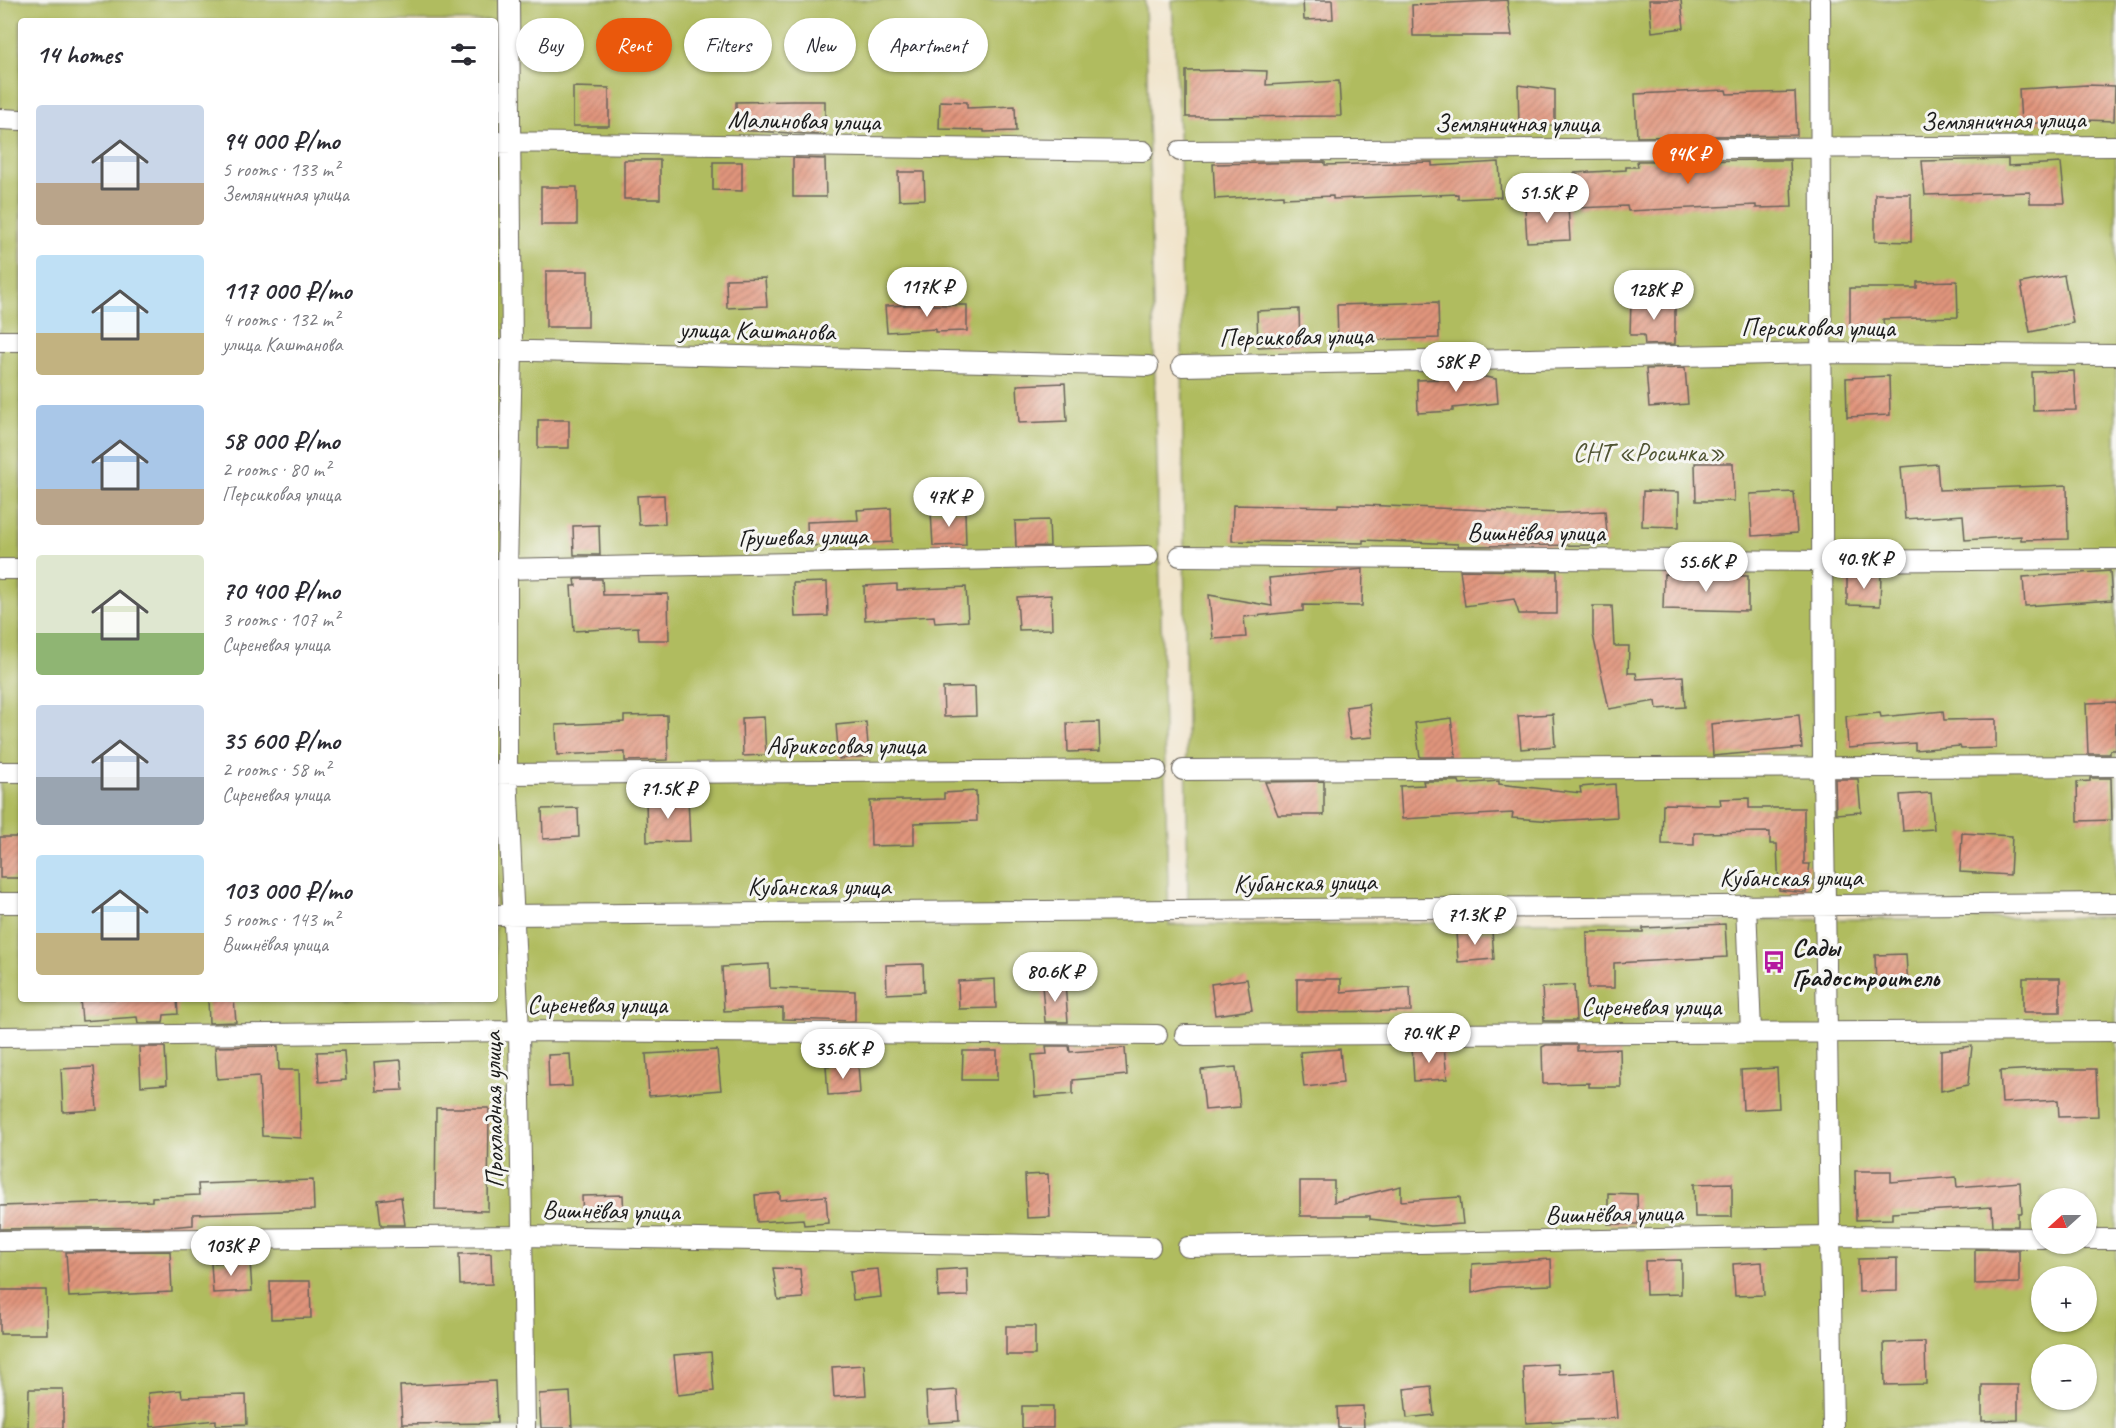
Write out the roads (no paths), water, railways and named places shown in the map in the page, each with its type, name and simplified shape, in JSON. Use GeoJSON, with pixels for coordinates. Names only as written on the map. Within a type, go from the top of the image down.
{"type":"FeatureCollection","features":[{"type":"Feature","properties":{"kind":"street","name":"Прохладная улица"},"geometry":{"type":"LineString","coordinates":[[509,0],[504,143],[501,774],[504,915],[519,1030],[525,1428]]}},
{"type":"Feature","properties":{"kind":"street"},"geometry":{"type":"LineString","coordinates":[[1820,0],[1821,561],[1833,1428]]}},
{"type":"Feature","properties":{"kind":"street"},"geometry":{"type":"LineString","coordinates":[[0,119],[18,120]]}},
{"type":"Feature","properties":{"kind":"street","name":"Малиновая улица"},"geometry":{"type":"LineString","coordinates":[[504,143],[1143,151]]}},
{"type":"Feature","properties":{"kind":"street","name":"Земляничная улица"},"geometry":{"type":"LineString","coordinates":[[1180,151],[1822,150],[2116,146]]}},
{"type":"Feature","properties":{"kind":"street"},"geometry":{"type":"LineString","coordinates":[[0,340],[18,341]]}},
{"type":"Feature","properties":{"kind":"street","name":"улица Каштанова"},"geometry":{"type":"LineString","coordinates":[[503,351],[1148,366]]}},
{"type":"Feature","properties":{"kind":"street","name":"Персиковая улица"},"geometry":{"type":"LineString","coordinates":[[1190,365],[1821,353],[2116,355]]}},
{"type":"Feature","properties":{"kind":"street","name":"Грушевая улица"},"geometry":{"type":"LineString","coordinates":[[501,570],[1148,556]]}},
{"type":"Feature","properties":{"kind":"street","name":"Вишнёвая улица"},"geometry":{"type":"LineString","coordinates":[[1180,556],[1821,561],[2116,559]]}},
{"type":"Feature","properties":{"kind":"street"},"geometry":{"type":"LineString","coordinates":[[0,569],[18,569]]}},
{"type":"Feature","properties":{"kind":"street"},"geometry":{"type":"LineString","coordinates":[[1183,770],[2116,765]]}},
{"type":"Feature","properties":{"kind":"street","name":"Абрикосовая улица"},"geometry":{"type":"LineString","coordinates":[[501,774],[1156,770]]}},
{"type":"Feature","properties":{"kind":"street"},"geometry":{"type":"LineString","coordinates":[[0,772],[18,772]]}},
{"type":"Feature","properties":{"kind":"street"},"geometry":{"type":"LineString","coordinates":[[0,903],[18,903]]}},
{"type":"Feature","properties":{"kind":"street","name":"Кубанская улица"},"geometry":{"type":"LineString","coordinates":[[504,915],[2116,903]]}},
{"type":"Feature","properties":{"kind":"street"},"geometry":{"type":"LineString","coordinates":[[1746,904],[1751,1032]]}},
{"type":"Feature","properties":{"kind":"street","name":"Сиреневая улица"},"geometry":{"type":"LineString","coordinates":[[0,1037],[519,1030],[1157,1035]]}},
{"type":"Feature","properties":{"kind":"street","name":"Сиреневая улица"},"geometry":{"type":"LineString","coordinates":[[1185,1035],[2116,1031]]}},
{"type":"Feature","properties":{"kind":"street","name":"Вишнёвая улица"},"geometry":{"type":"LineString","coordinates":[[0,1241],[522,1236],[1150,1247]]}},
{"type":"Feature","properties":{"kind":"street","name":"Вишнёвая улица"},"geometry":{"type":"LineString","coordinates":[[1188,1247],[1832,1236],[2031,1238]]}},
{"type":"Feature","properties":{"kind":"street"},"geometry":{"type":"LineString","coordinates":[[2097,1239],[2116,1239]]}},
{"type":"Feature","properties":{"kind":"place","name":"Сады Градостроитель"},"geometry":{"type":"Point","coordinates":[1774,962]}},
{"type":"Feature","properties":{"kind":"park label","name":"СНТ «Росинка»"},"geometry":{"type":"Point","coordinates":[1649,452]}}]}
